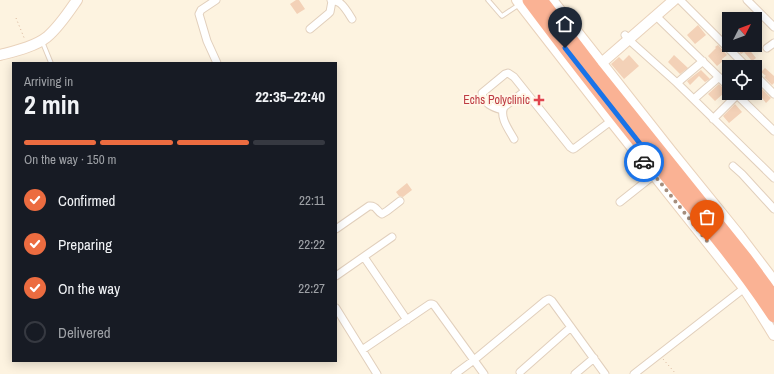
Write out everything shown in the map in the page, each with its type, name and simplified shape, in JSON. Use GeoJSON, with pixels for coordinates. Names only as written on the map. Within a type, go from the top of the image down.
{"type":"FeatureCollection","features":[{"type":"Feature","properties":{"kind":"highway"},"geometry":{"type":"LineString","coordinates":[[541,0],[596,64],[650,147],[725,249],[748,286],[774,316]]}},
{"type":"Feature","properties":{"kind":"highway"},"geometry":{"type":"LineString","coordinates":[[523,1],[584,73],[736,240],[774,298]]}},
{"type":"Feature","properties":{"kind":"street"},"geometry":{"type":"LineString","coordinates":[[0,55],[28,46],[46,38],[70,11],[77,0]]}},
{"type":"Feature","properties":{"kind":"street"},"geometry":{"type":"LineString","coordinates":[[216,0],[201,10],[199,14],[207,41],[216,62]]}},
{"type":"Feature","properties":{"kind":"street"},"geometry":{"type":"LineString","coordinates":[[552,0],[596,64],[627,37],[664,0]]}},
{"type":"Feature","properties":{"kind":"street"},"geometry":{"type":"LineString","coordinates":[[627,37],[656,16],[674,0]]}},
{"type":"Feature","properties":{"kind":"street"},"geometry":{"type":"LineString","coordinates":[[680,0],[740,60]]}},
{"type":"Feature","properties":{"kind":"street"},"geometry":{"type":"LineString","coordinates":[[748,0],[774,27]]}},
{"type":"Feature","properties":{"kind":"street"},"geometry":{"type":"LineString","coordinates":[[310,29],[330,12],[331,1],[342,5],[352,19]]}},
{"type":"Feature","properties":{"kind":"street"},"geometry":{"type":"LineString","coordinates":[[523,1],[611,121],[650,147],[654,175],[748,286],[774,335]]}},
{"type":"Feature","properties":{"kind":"street"},"geometry":{"type":"LineString","coordinates":[[656,16],[722,81]]}},
{"type":"Feature","properties":{"kind":"street"},"geometry":{"type":"LineString","coordinates":[[627,37],[694,99],[774,178]]}},
{"type":"Feature","properties":{"kind":"street"},"geometry":{"type":"LineString","coordinates":[[767,48],[774,44]]}},
{"type":"Feature","properties":{"kind":"street"},"geometry":{"type":"LineString","coordinates":[[677,83],[703,61]]}},
{"type":"Feature","properties":{"kind":"street"},"geometry":{"type":"LineString","coordinates":[[502,110],[494,108],[488,104],[483,99],[482,95],[483,92],[508,73],[514,77],[573,149],[611,121]]}},
{"type":"Feature","properties":{"kind":"street"},"geometry":{"type":"LineString","coordinates":[[694,99],[718,77]]}},
{"type":"Feature","properties":{"kind":"street"},"geometry":{"type":"LineString","coordinates":[[762,82],[774,94]]}},
{"type":"Feature","properties":{"kind":"street"},"geometry":{"type":"LineString","coordinates":[[514,139],[502,116],[502,110],[525,91]]}},
{"type":"Feature","properties":{"kind":"street"},"geometry":{"type":"LineString","coordinates":[[713,119],[730,100]]}},
{"type":"Feature","properties":{"kind":"street"},"geometry":{"type":"LineString","coordinates":[[742,100],[774,131]]}},
{"type":"Feature","properties":{"kind":"street"},"geometry":{"type":"LineString","coordinates":[[733,166],[774,209]]}},
{"type":"Feature","properties":{"kind":"street"},"geometry":{"type":"LineString","coordinates":[[768,172],[774,166]]}},
{"type":"Feature","properties":{"kind":"street"},"geometry":{"type":"LineString","coordinates":[[620,202],[654,175]]}},
{"type":"Feature","properties":{"kind":"street"},"geometry":{"type":"LineString","coordinates":[[337,228],[369,206],[372,205],[382,214],[400,201]]}},
{"type":"Feature","properties":{"kind":"street"},"geometry":{"type":"LineString","coordinates":[[337,275],[392,237]]}},
{"type":"Feature","properties":{"kind":"street"},"geometry":{"type":"LineString","coordinates":[[736,240],[774,281]]}},
{"type":"Feature","properties":{"kind":"street"},"geometry":{"type":"LineString","coordinates":[[364,257],[407,320]]}},
{"type":"Feature","properties":{"kind":"street"},"geometry":{"type":"LineString","coordinates":[[634,374],[748,286]]}},
{"type":"Feature","properties":{"kind":"street"},"geometry":{"type":"LineString","coordinates":[[455,374],[549,299],[552,301],[605,374]]}},
{"type":"Feature","properties":{"kind":"street"},"geometry":{"type":"LineString","coordinates":[[362,350],[432,304],[484,374]]}},
{"type":"Feature","properties":{"kind":"street"},"geometry":{"type":"LineString","coordinates":[[337,310],[376,374]]}},
{"type":"Feature","properties":{"kind":"street"},"geometry":{"type":"LineString","coordinates":[[520,372],[571,327]]}},
{"type":"Feature","properties":{"kind":"street"},"geometry":{"type":"LineString","coordinates":[[575,374],[594,358]]}},
{"type":"Feature","properties":{"kind":"lane"},"geometry":{"type":"LineString","coordinates":[[488,0],[502,16],[523,1]]}},
{"type":"Feature","properties":{"kind":"lane"},"geometry":{"type":"LineString","coordinates":[[41,40],[51,62]]}},
{"type":"Feature","properties":{"kind":"path"},"geometry":{"type":"LineString","coordinates":[[16,18],[28,46]]}},
{"type":"Feature","properties":{"kind":"path"},"geometry":{"type":"LineString","coordinates":[[659,354],[676,374]]}},
{"type":"Feature","properties":{"kind":"building"},"geometry":{"type":"Polygon","coordinates":[[[296,0],[299,0],[305,9],[297,14],[290,4],[296,0]]]}},
{"type":"Feature","properties":{"kind":"building"},"geometry":{"type":"Polygon","coordinates":[[[698,25],[706,35],[695,44],[687,35],[698,25]]]}},
{"type":"Feature","properties":{"kind":"building"},"geometry":{"type":"Polygon","coordinates":[[[718,45],[722,49],[722,52],[727,55],[717,66],[708,56],[716,48],[715,47],[718,45]]]}},
{"type":"Feature","properties":{"kind":"building"},"geometry":{"type":"Polygon","coordinates":[[[744,52],[751,52],[756,58],[751,60],[744,52]]]}},
{"type":"Feature","properties":{"kind":"building"},"geometry":{"type":"Polygon","coordinates":[[[629,55],[639,66],[624,79],[611,64],[619,57],[623,61],[629,55]]]}},
{"type":"Feature","properties":{"kind":"building"},"geometry":{"type":"Polygon","coordinates":[[[674,55],[688,68],[680,74],[668,62],[674,55]]]}},
{"type":"Feature","properties":{"kind":"building"},"geometry":{"type":"Polygon","coordinates":[[[765,68],[774,76],[774,83],[772,85],[764,77],[766,76],[762,71],[765,68]]]}},
{"type":"Feature","properties":{"kind":"building"},"geometry":{"type":"Polygon","coordinates":[[[701,70],[710,79],[705,82],[699,76],[690,85],[687,81],[701,70]]]}},
{"type":"Feature","properties":{"kind":"building"},"geometry":{"type":"Polygon","coordinates":[[[719,84],[722,87],[722,95],[715,101],[708,94],[719,84]]]}},
{"type":"Feature","properties":{"kind":"building"},"geometry":{"type":"Polygon","coordinates":[[[762,89],[771,98],[766,103],[762,98],[762,89]]]}},
{"type":"Feature","properties":{"kind":"building"},"geometry":{"type":"Polygon","coordinates":[[[735,104],[742,112],[729,123],[723,116],[735,104]]]}},
{"type":"Feature","properties":{"kind":"building"},"geometry":{"type":"Polygon","coordinates":[[[407,183],[412,190],[403,197],[399,196],[396,192],[407,183]]]}},
{"type":"Feature","properties":{"kind":"way so far"},"geometry":{"type":"LineString","coordinates":[[644,162],[707,241]]}},
{"type":"Feature","properties":{"kind":"place","name":"Echs Polyclinic"},"geometry":{"type":"Point","coordinates":[539,100]}},
{"type":"Feature","properties":{"kind":"route"},"geometry":{"type":"LineString","coordinates":[[565,48],[645,150],[638,155],[644,162]]}}]}
